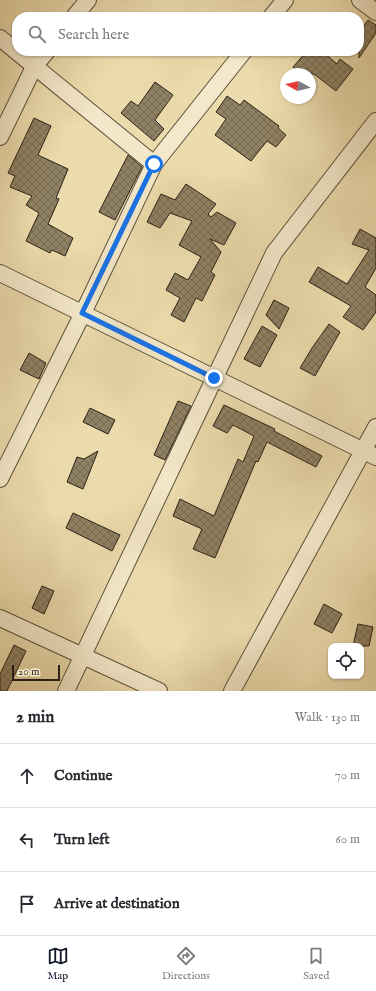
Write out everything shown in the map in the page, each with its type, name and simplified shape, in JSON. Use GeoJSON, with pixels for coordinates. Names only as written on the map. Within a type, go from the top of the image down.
{"type":"FeatureCollection","features":[{"type":"Feature","properties":{"kind":"street"},"geometry":{"type":"LineString","coordinates":[[78,12],[88,0]]}},
{"type":"Feature","properties":{"kind":"street"},"geometry":{"type":"LineString","coordinates":[[275,12],[285,0]]}},
{"type":"Feature","properties":{"kind":"street"},"geometry":{"type":"LineString","coordinates":[[360,0],[376,12]]}},
{"type":"Feature","properties":{"kind":"street"},"geometry":{"type":"LineString","coordinates":[[0,38],[12,48]]}},
{"type":"Feature","properties":{"kind":"street"},"geometry":{"type":"LineString","coordinates":[[21,56],[154,164]]}},
{"type":"Feature","properties":{"kind":"street"},"geometry":{"type":"LineString","coordinates":[[0,137],[34,67],[43,56]]}},
{"type":"Feature","properties":{"kind":"street"},"geometry":{"type":"LineString","coordinates":[[0,479],[154,164],[240,56]]}},
{"type":"Feature","properties":{"kind":"street"},"geometry":{"type":"LineString","coordinates":[[66,691],[274,253],[376,121]]}},
{"type":"Feature","properties":{"kind":"street"},"geometry":{"type":"LineString","coordinates":[[0,273],[369,453]]}},
{"type":"Feature","properties":{"kind":"street"},"geometry":{"type":"LineString","coordinates":[[232,691],[369,453],[376,426]]}},
{"type":"Feature","properties":{"kind":"street"},"geometry":{"type":"LineString","coordinates":[[0,618],[159,691]]}},
{"type":"Feature","properties":{"kind":"building"},"geometry":{"type":"Polygon","coordinates":[[[368,20],[376,25],[376,33],[364,51],[364,26],[368,20]]]}},
{"type":"Feature","properties":{"kind":"building"},"geometry":{"type":"Polygon","coordinates":[[[303,56],[328,56],[337,64],[340,59],[353,69],[336,91],[316,76],[316,68],[293,67],[303,56]]]}},
{"type":"Feature","properties":{"kind":"building"},"geometry":{"type":"Polygon","coordinates":[[[155,82],[173,95],[155,120],[164,129],[154,141],[121,113],[131,101],[138,106],[155,82]]]}},
{"type":"Feature","properties":{"kind":"building"},"geometry":{"type":"Polygon","coordinates":[[[227,96],[240,105],[244,100],[279,126],[278,128],[286,135],[276,147],[267,141],[251,161],[215,135],[226,119],[216,112],[227,96]]]}},
{"type":"Feature","properties":{"kind":"building"},"geometry":{"type":"Polygon","coordinates":[[[34,118],[51,126],[38,155],[68,169],[56,198],[59,199],[48,224],[73,238],[65,256],[52,250],[50,253],[26,241],[39,213],[26,205],[32,196],[10,187],[15,176],[8,173],[34,118]]]}},
{"type":"Feature","properties":{"kind":"building"},"geometry":{"type":"Polygon","coordinates":[[[128,155],[142,167],[115,220],[99,212],[128,155]]]}},
{"type":"Feature","properties":{"kind":"building"},"geometry":{"type":"Polygon","coordinates":[[[186,184],[216,204],[208,214],[211,217],[217,212],[236,223],[224,245],[210,239],[221,252],[211,272],[215,275],[202,301],[196,298],[184,322],[171,315],[180,298],[166,290],[175,273],[188,280],[201,257],[179,245],[192,221],[170,213],[160,228],[147,222],[161,194],[175,200],[186,184]]]}},
{"type":"Feature","properties":{"kind":"building"},"geometry":{"type":"Polygon","coordinates":[[[360,229],[376,238],[376,268],[365,287],[376,295],[376,312],[363,330],[343,317],[351,306],[309,282],[318,267],[347,284],[369,250],[352,244],[360,229]]]}},
{"type":"Feature","properties":{"kind":"building"},"geometry":{"type":"Polygon","coordinates":[[[274,300],[289,308],[279,329],[266,315],[274,300]]]}},
{"type":"Feature","properties":{"kind":"building"},"geometry":{"type":"Polygon","coordinates":[[[329,324],[340,332],[315,376],[300,368],[329,324]]]}},
{"type":"Feature","properties":{"kind":"building"},"geometry":{"type":"Polygon","coordinates":[[[262,326],[277,335],[260,367],[244,359],[262,326]]]}},
{"type":"Feature","properties":{"kind":"building"},"geometry":{"type":"Polygon","coordinates":[[[29,353],[46,363],[39,379],[20,370],[29,353]]]}},
{"type":"Feature","properties":{"kind":"building"},"geometry":{"type":"Polygon","coordinates":[[[178,401],[191,406],[165,460],[154,455],[178,401]]]}},
{"type":"Feature","properties":{"kind":"building"},"geometry":{"type":"Polygon","coordinates":[[[224,405],[275,429],[274,431],[322,456],[316,467],[267,442],[258,462],[256,461],[215,558],[193,549],[202,529],[173,516],[180,499],[214,516],[238,459],[243,462],[254,436],[233,425],[227,433],[213,426],[224,405]]]}},
{"type":"Feature","properties":{"kind":"building"},"geometry":{"type":"Polygon","coordinates":[[[90,408],[115,420],[108,434],[83,422],[90,408]]]}},
{"type":"Feature","properties":{"kind":"building"},"geometry":{"type":"Polygon","coordinates":[[[98,451],[83,489],[67,482],[77,457],[84,459],[98,451]]]}},
{"type":"Feature","properties":{"kind":"building"},"geometry":{"type":"Polygon","coordinates":[[[73,513],[120,535],[112,551],[66,528],[73,513]]]}},
{"type":"Feature","properties":{"kind":"building"},"geometry":{"type":"Polygon","coordinates":[[[42,586],[54,591],[44,614],[32,608],[42,586]]]}},
{"type":"Feature","properties":{"kind":"building"},"geometry":{"type":"Polygon","coordinates":[[[324,604],[342,614],[332,633],[314,624],[324,604]]]}},
{"type":"Feature","properties":{"kind":"building"},"geometry":{"type":"Polygon","coordinates":[[[358,624],[373,627],[369,646],[364,646],[364,643],[354,643],[358,624]]]}},
{"type":"Feature","properties":{"kind":"building"},"geometry":{"type":"Polygon","coordinates":[[[14,645],[26,651],[7,691],[0,691],[0,674],[14,645]]]}},
{"type":"Feature","properties":{"kind":"route"},"geometry":{"type":"LineString","coordinates":[[154,164],[82,313],[214,378]]}}]}
